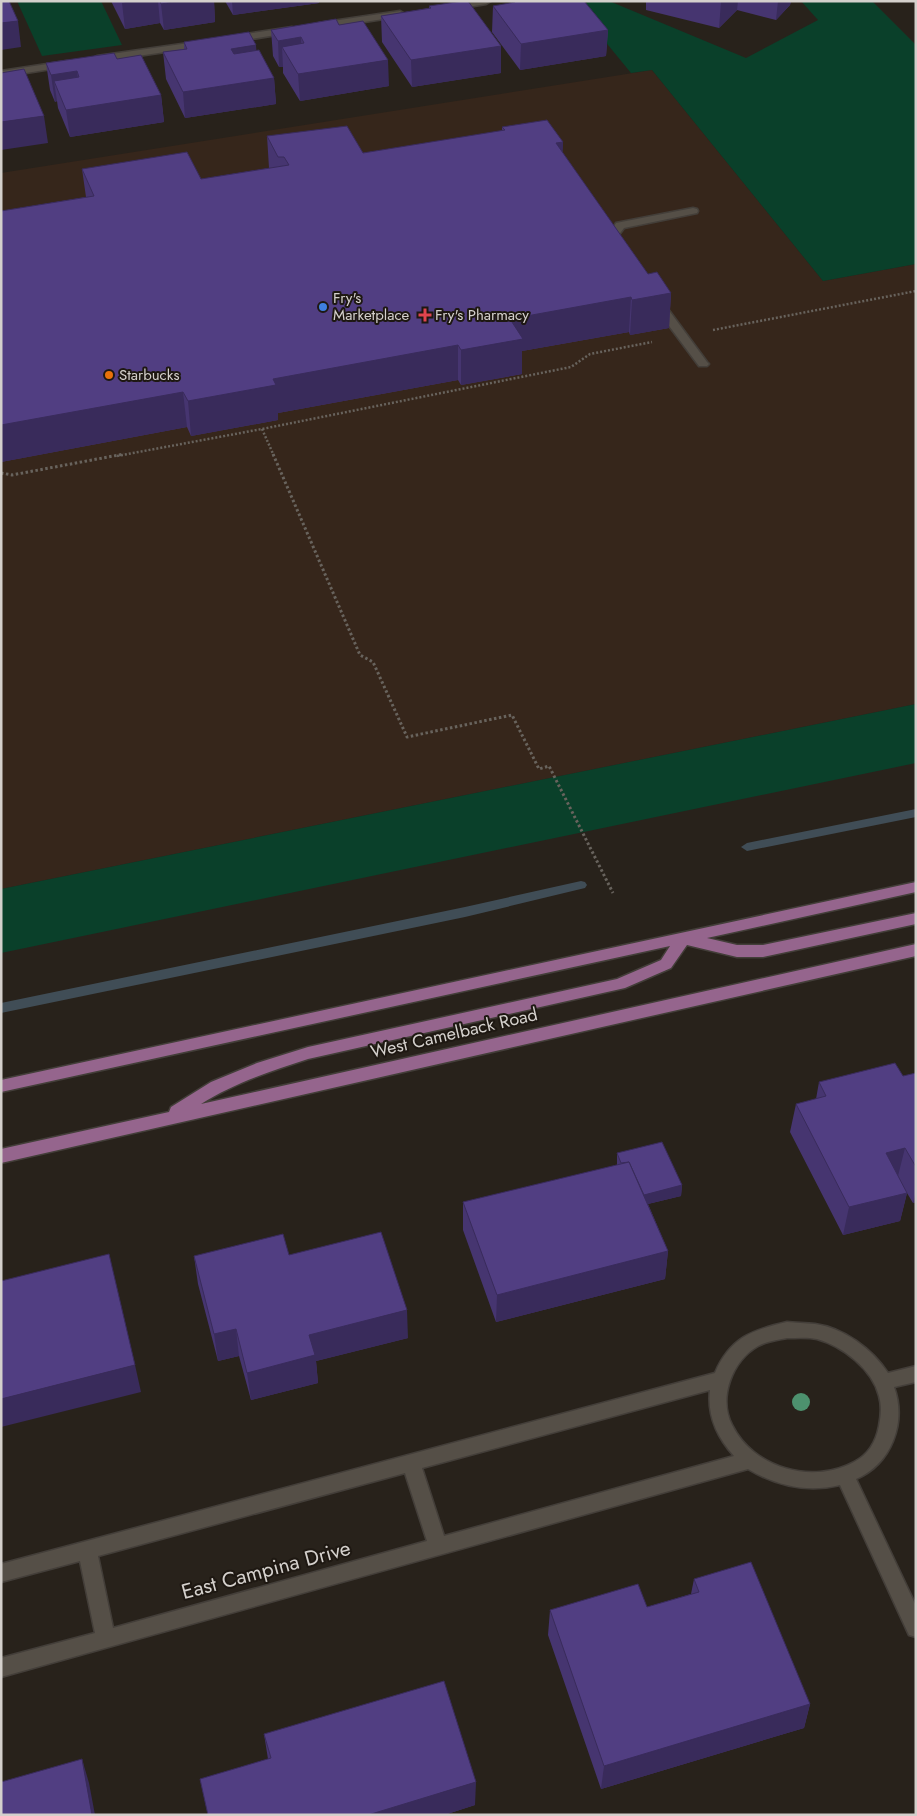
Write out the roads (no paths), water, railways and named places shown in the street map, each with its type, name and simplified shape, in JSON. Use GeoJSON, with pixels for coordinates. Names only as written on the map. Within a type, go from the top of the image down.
{"type":"FeatureCollection","features":[{"type":"Feature","properties":{"kind":"main road"},"geometry":{"type":"LineString","coordinates":[[1,1086],[916,887]]}},
{"type":"Feature","properties":{"kind":"main road"},"geometry":{"type":"LineString","coordinates":[[684,938],[737,951],[764,951],[916,918]]}},
{"type":"Feature","properties":{"kind":"main road"},"geometry":{"type":"LineString","coordinates":[[168,1118],[216,1086],[263,1067],[308,1052],[620,984],[666,964],[684,938]]}},
{"type":"Feature","properties":{"kind":"main road","name":"West Camelback Road"},"geometry":{"type":"LineString","coordinates":[[1,1156],[916,950]]}},
{"type":"Feature","properties":{"kind":"street"},"geometry":{"type":"LineString","coordinates":[[438,8],[486,1]]}},
{"type":"Feature","properties":{"kind":"street"},"geometry":{"type":"LineString","coordinates":[[1,74],[408,13]]}},
{"type":"Feature","properties":{"kind":"street"},"geometry":{"type":"LineString","coordinates":[[624,257],[618,249],[613,236],[620,225],[693,211]]}},
{"type":"Feature","properties":{"kind":"street"},"geometry":{"type":"LineString","coordinates":[[653,297],[703,364]]}},
{"type":"Feature","properties":{"kind":"street"},"geometry":{"type":"LineString","coordinates":[[788,1330],[817,1332],[850,1345],[871,1362],[884,1382],[890,1399],[892,1418],[883,1446],[866,1465],[845,1476],[820,1482],[794,1480],[770,1472],[750,1460],[730,1439],[720,1419],[718,1390],[730,1360],[747,1343],[767,1334],[788,1330]]}},
{"type":"Feature","properties":{"kind":"street"},"geometry":{"type":"LineString","coordinates":[[884,1382],[916,1374]]}},
{"type":"Feature","properties":{"kind":"street"},"geometry":{"type":"LineString","coordinates":[[1,1573],[722,1379]]}},
{"type":"Feature","properties":{"kind":"street","name":"East Campina Drive"},"geometry":{"type":"LineString","coordinates":[[1,1668],[750,1460]]}},
{"type":"Feature","properties":{"kind":"street"},"geometry":{"type":"LineString","coordinates":[[411,1463],[438,1547]]}},
{"type":"Feature","properties":{"kind":"street"},"geometry":{"type":"LineString","coordinates":[[845,1476],[916,1628]]}},
{"type":"Feature","properties":{"kind":"street"},"geometry":{"type":"LineString","coordinates":[[87,1550],[106,1639]]}},
{"type":"Feature","properties":{"kind":"waterway"},"geometry":{"type":"LineString","coordinates":[[747,847],[916,813]]}},
{"type":"Feature","properties":{"kind":"waterway"},"geometry":{"type":"LineString","coordinates":[[1,1008],[465,912],[581,885]]}},
{"type":"Feature","properties":{"kind":"place","name":"Fry's Marketplace"},"geometry":{"type":"Point","coordinates":[323,307]}},
{"type":"Feature","properties":{"kind":"place","name":"Fry's Pharmacy"},"geometry":{"type":"Point","coordinates":[425,315]}},
{"type":"Feature","properties":{"kind":"place","name":"Starbucks"},"geometry":{"type":"Point","coordinates":[109,375]}}]}
